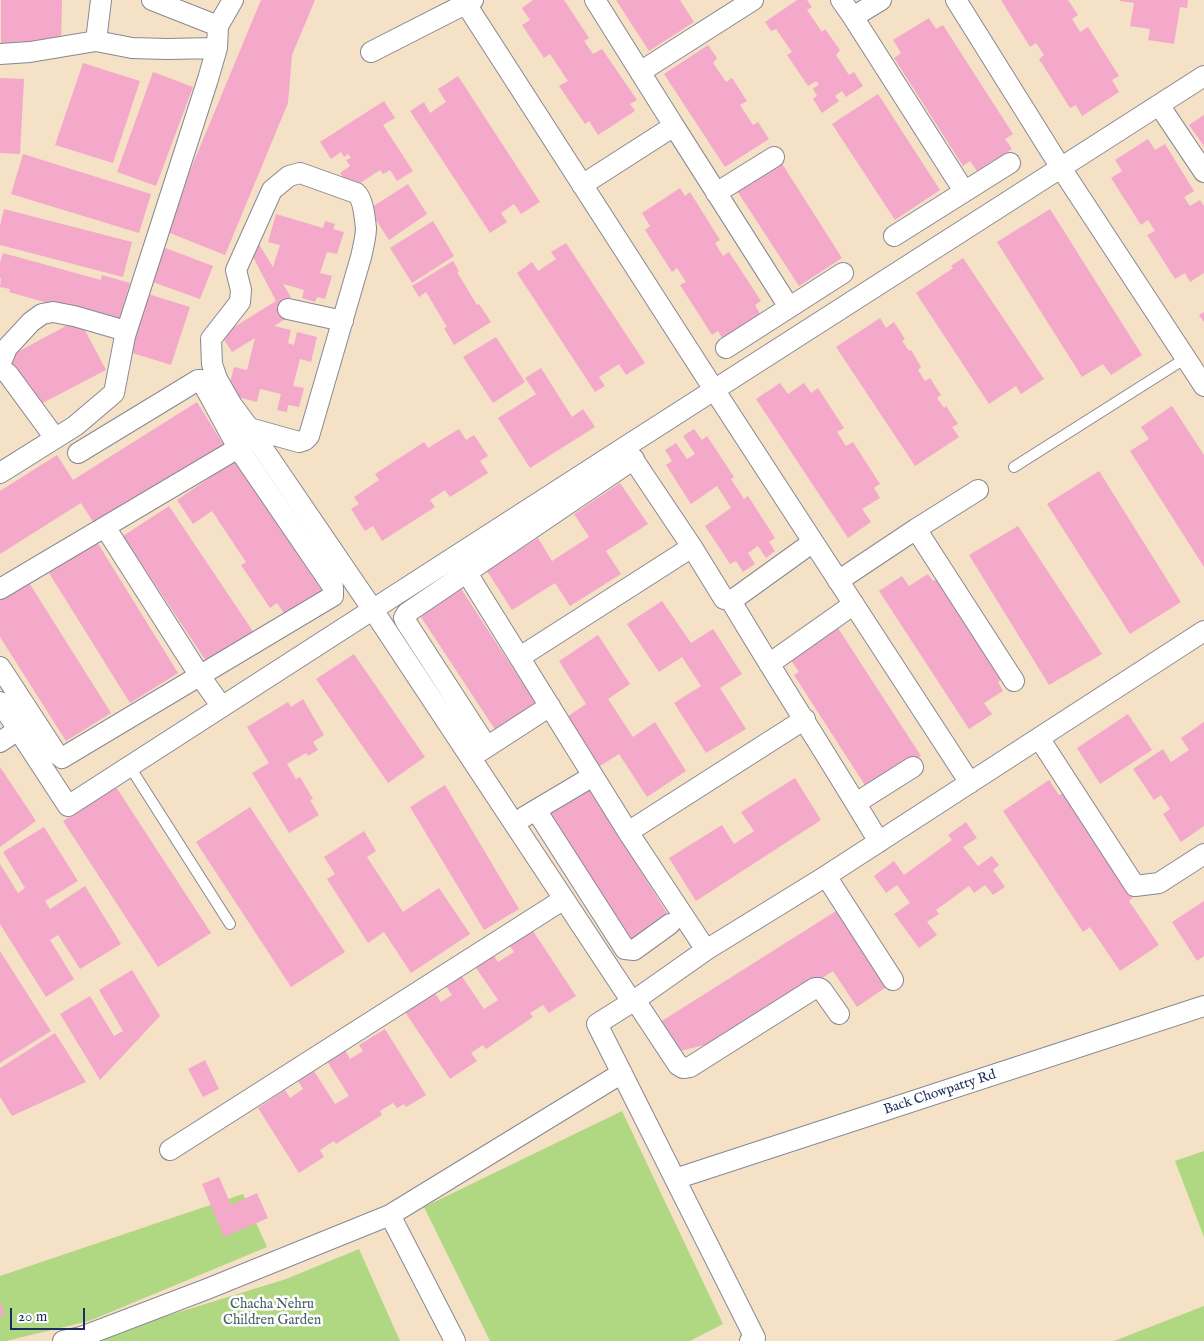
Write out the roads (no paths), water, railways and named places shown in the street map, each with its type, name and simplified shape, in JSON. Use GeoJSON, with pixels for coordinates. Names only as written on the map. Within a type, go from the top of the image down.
{"type":"FeatureCollection","features":[{"type":"Feature","properties":{"kind":"street"},"geometry":{"type":"LineString","coordinates":[[96,41],[101,0]]}},
{"type":"Feature","properties":{"kind":"street"},"geometry":{"type":"LineString","coordinates":[[152,0],[218,26]]}},
{"type":"Feature","properties":{"kind":"street"},"geometry":{"type":"LineString","coordinates":[[0,473],[75,426],[114,393],[126,332],[217,48],[218,26],[233,0]]}},
{"type":"Feature","properties":{"kind":"street"},"geometry":{"type":"LineString","coordinates":[[596,0],[789,307]]}},
{"type":"Feature","properties":{"kind":"street"},"geometry":{"type":"LineString","coordinates":[[640,72],[753,0]]}},
{"type":"Feature","properties":{"kind":"street"},"geometry":{"type":"LineString","coordinates":[[841,0],[964,192]]}},
{"type":"Feature","properties":{"kind":"street"},"geometry":{"type":"LineString","coordinates":[[853,18],[881,0]]}},
{"type":"Feature","properties":{"kind":"street"},"geometry":{"type":"LineString","coordinates":[[956,0],[1061,168],[1204,386]]}},
{"type":"Feature","properties":{"kind":"street"},"geometry":{"type":"LineString","coordinates":[[371,52],[469,2],[582,185],[970,783]]}},
{"type":"Feature","properties":{"kind":"street"},"geometry":{"type":"LineString","coordinates":[[0,54],[30,52],[96,41],[132,48],[217,48]]}},
{"type":"Feature","properties":{"kind":"street"},"geometry":{"type":"LineString","coordinates":[[0,702],[68,806],[373,610],[462,565],[630,453],[715,391],[1204,76]]}},
{"type":"Feature","properties":{"kind":"street"},"geometry":{"type":"LineString","coordinates":[[1159,105],[1204,172]]}},
{"type":"Feature","properties":{"kind":"street"},"geometry":{"type":"LineString","coordinates":[[582,185],[674,126]]}},
{"type":"Feature","properties":{"kind":"street"},"geometry":{"type":"LineString","coordinates":[[716,193],[774,157]]}},
{"type":"Feature","properties":{"kind":"street"},"geometry":{"type":"LineString","coordinates":[[894,236],[1010,163]]}},
{"type":"Feature","properties":{"kind":"street"},"geometry":{"type":"LineString","coordinates":[[252,433],[299,442],[309,436],[361,257],[366,229],[359,195],[300,173],[289,176],[272,190],[236,270],[241,290],[240,302],[211,339],[212,364],[217,379],[232,405],[373,610],[478,752]]}},
{"type":"Feature","properties":{"kind":"street"},"geometry":{"type":"LineString","coordinates":[[726,348],[843,272]]}},
{"type":"Feature","properties":{"kind":"street"},"geometry":{"type":"LineString","coordinates":[[288,309],[343,321]]}},
{"type":"Feature","properties":{"kind":"street"},"geometry":{"type":"LineString","coordinates":[[55,438],[8,374],[0,366],[7,348],[30,322],[42,314],[53,312],[67,314],[126,332]]}},
{"type":"Feature","properties":{"kind":"street"},"geometry":{"type":"LineString","coordinates":[[0,667],[56,753],[62,758],[333,596],[333,587],[238,448],[201,380],[198,380],[78,452]]}},
{"type":"Feature","properties":{"kind":"street"},"geometry":{"type":"LineString","coordinates":[[0,589],[238,448],[252,433]]}},
{"type":"Feature","properties":{"kind":"street"},"geometry":{"type":"LineString","coordinates":[[630,453],[692,547],[724,600],[731,601],[813,542]]}},
{"type":"Feature","properties":{"kind":"street"},"geometry":{"type":"LineString","coordinates":[[838,580],[916,528],[978,490]]}},
{"type":"Feature","properties":{"kind":"street"},"geometry":{"type":"LineString","coordinates":[[105,527],[200,676],[222,707]]}},
{"type":"Feature","properties":{"kind":"street"},"geometry":{"type":"LineString","coordinates":[[916,528],[1014,681]]}},
{"type":"Feature","properties":{"kind":"street"},"geometry":{"type":"LineString","coordinates":[[520,657],[692,547]]}},
{"type":"Feature","properties":{"kind":"street"},"geometry":{"type":"LineString","coordinates":[[462,565],[628,832],[706,950]]}},
{"type":"Feature","properties":{"kind":"street"},"geometry":{"type":"LineString","coordinates":[[462,565],[407,613],[404,618],[478,752],[514,823],[678,1066],[683,1068],[690,1067],[815,988],[822,990],[839,1014]]}},
{"type":"Feature","properties":{"kind":"street"},"geometry":{"type":"LineString","coordinates":[[731,601],[879,842]]}},
{"type":"Feature","properties":{"kind":"street"},"geometry":{"type":"LineString","coordinates":[[769,664],[854,604]]}},
{"type":"Feature","properties":{"kind":"street"},"geometry":{"type":"LineString","coordinates":[[750,1341],[754,1338],[597,1024],[634,1001],[706,950],[826,876],[1204,631]]}},
{"type":"Feature","properties":{"kind":"street"},"geometry":{"type":"LineString","coordinates":[[478,752],[550,706]]}},
{"type":"Feature","properties":{"kind":"street"},"geometry":{"type":"LineString","coordinates":[[628,832],[805,719]]}},
{"type":"Feature","properties":{"kind":"street"},"geometry":{"type":"LineString","coordinates":[[0,742],[18,730]]}},
{"type":"Feature","properties":{"kind":"street"},"geometry":{"type":"LineString","coordinates":[[1039,738],[1135,886],[1158,883],[1204,854]]}},
{"type":"Feature","properties":{"kind":"street"},"geometry":{"type":"LineString","coordinates":[[856,803],[913,767]]}},
{"type":"Feature","properties":{"kind":"street"},"geometry":{"type":"LineString","coordinates":[[514,823],[593,776]]}},
{"type":"Feature","properties":{"kind":"street"},"geometry":{"type":"LineString","coordinates":[[536,810],[625,949],[634,950],[670,924]]}},
{"type":"Feature","properties":{"kind":"street"},"geometry":{"type":"LineString","coordinates":[[826,876],[892,980]]}},
{"type":"Feature","properties":{"kind":"street"},"geometry":{"type":"LineString","coordinates":[[170,1150],[564,899]]}},
{"type":"Feature","properties":{"kind":"street","name":"Back Chowpatty Rd"},"geometry":{"type":"LineString","coordinates":[[675,1178],[1204,1006]]}},
{"type":"Feature","properties":{"kind":"street"},"geometry":{"type":"LineString","coordinates":[[63,1341],[81,1337],[207,1289],[390,1215],[622,1073]]}},
{"type":"Feature","properties":{"kind":"street"},"geometry":{"type":"LineString","coordinates":[[390,1215],[455,1341]]}},
{"type":"Feature","properties":{"kind":"lane"},"geometry":{"type":"LineString","coordinates":[[1014,467],[1186,358]]}},
{"type":"Feature","properties":{"kind":"lane"},"geometry":{"type":"LineString","coordinates":[[130,767],[230,924]]}},
{"type":"Feature","properties":{"kind":"park label","name":"Chacha Nehru Children Garden"},"geometry":{"type":"Point","coordinates":[272,1314]}}]}
